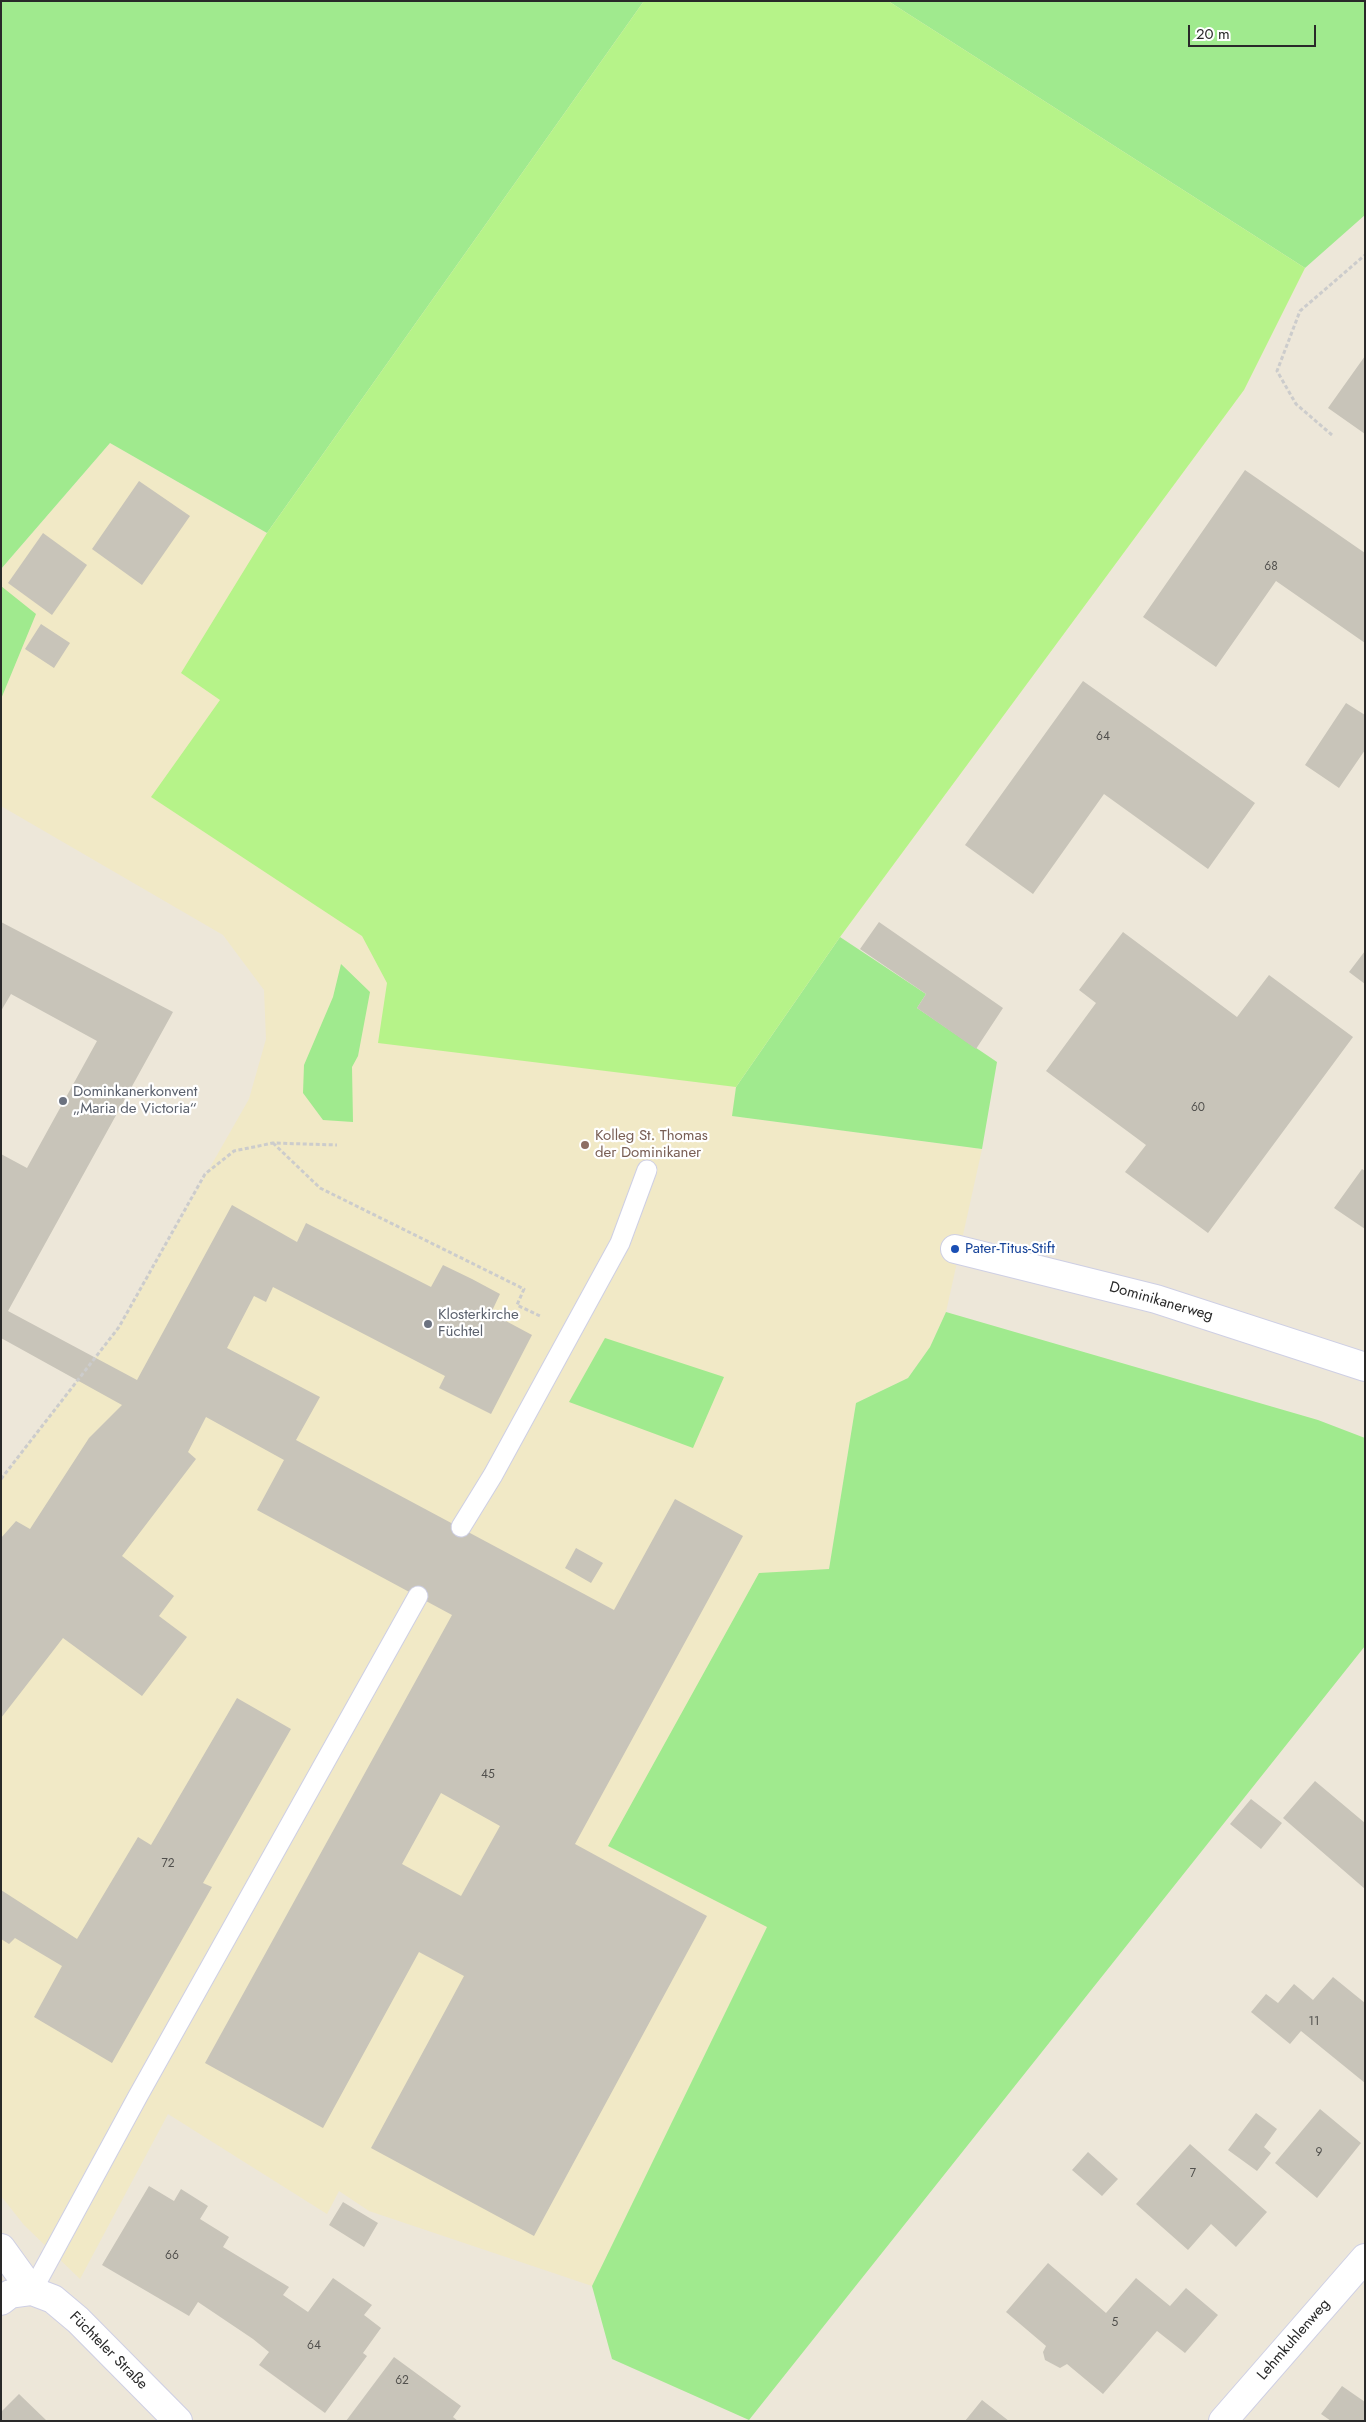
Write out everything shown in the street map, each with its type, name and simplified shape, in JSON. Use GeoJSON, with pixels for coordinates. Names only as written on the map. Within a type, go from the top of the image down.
{"type":"FeatureCollection","features":[{"type":"Feature","properties":{"kind":"street","name":"Dominikanerweg"},"geometry":{"type":"LineString","coordinates":[[955,1249],[1156,1299],[1365,1367]]}},
{"type":"Feature","properties":{"kind":"street"},"geometry":{"type":"LineString","coordinates":[[1,2248],[32,2291],[10,2294],[1,2301]]}},
{"type":"Feature","properties":{"kind":"street","name":"Lehmkuhlenweg"},"geometry":{"type":"LineString","coordinates":[[1223,2421],[1365,2258]]}},
{"type":"Feature","properties":{"kind":"street","name":"Füchteler Straße"},"geometry":{"type":"LineString","coordinates":[[32,2291],[53,2299],[78,2320],[178,2421]]}},
{"type":"Feature","properties":{"kind":"lane"},"geometry":{"type":"LineString","coordinates":[[461,1527],[493,1475],[620,1243],[647,1170]]}},
{"type":"Feature","properties":{"kind":"lane"},"geometry":{"type":"LineString","coordinates":[[32,2291],[138,2096],[418,1596]]}},
{"type":"Feature","properties":{"kind":"path"},"geometry":{"type":"LineString","coordinates":[[1332,435],[1296,404],[1276,371],[1300,310],[1365,255]]}},
{"type":"Feature","properties":{"kind":"path"},"geometry":{"type":"LineString","coordinates":[[1,1479],[119,1327],[205,1174],[234,1151],[273,1143],[337,1146]]}},
{"type":"Feature","properties":{"kind":"path"},"geometry":{"type":"LineString","coordinates":[[273,1143],[320,1188],[524,1289],[517,1305],[572,1332]]}},
{"type":"Feature","properties":{"kind":"shaded area","name":"Kolleg St. Thomas der Dominikaner"},"geometry":{"type":"Polygon","coordinates":[[[644,1],[888,1],[1305,268],[1244,390],[840,937],[736,1087],[733,1116],[982,1149],[946,1312],[930,1347],[908,1378],[856,1403],[829,1569],[608,1846],[768,1926],[592,2286],[369,2211],[339,2191],[327,2214],[168,2114],[80,2279],[24,2225],[1,2196],[1,1479],[119,1327],[249,1099],[266,1039],[264,990],[223,935],[1,806],[1,569],[110,443],[267,533],[644,1]]]}},
{"type":"Feature","properties":{"kind":"green space"},"geometry":{"type":"Polygon","coordinates":[[[1,1],[644,1],[267,533],[110,443],[1,569],[1,1]]]}},
{"type":"Feature","properties":{"kind":"green space"},"geometry":{"type":"Polygon","coordinates":[[[644,1],[888,1],[1305,268],[1244,390],[840,937],[736,1087],[378,1043],[387,983],[362,936],[151,797],[220,700],[181,673],[267,533],[644,1]]]}},
{"type":"Feature","properties":{"kind":"green space"},"geometry":{"type":"Polygon","coordinates":[[[888,1],[1365,1],[1365,215],[1305,268],[888,1]]]}},
{"type":"Feature","properties":{"kind":"green space"},"geometry":{"type":"Polygon","coordinates":[[[1,586],[36,614],[1,699],[1,586]]]}},
{"type":"Feature","properties":{"kind":"green space"},"geometry":{"type":"Polygon","coordinates":[[[840,937],[926,994],[917,1008],[997,1062],[982,1149],[732,1116],[736,1087],[840,937]]]}},
{"type":"Feature","properties":{"kind":"green space"},"geometry":{"type":"Polygon","coordinates":[[[341,964],[370,992],[358,1056],[352,1067],[353,1122],[323,1120],[303,1093],[304,1065],[333,997],[341,964]]]}},
{"type":"Feature","properties":{"kind":"green space"},"geometry":{"type":"Polygon","coordinates":[[[946,1312],[1318,1420],[1365,1438],[1365,1646],[749,2420],[612,2359],[592,2286],[767,1927],[608,1846],[759,1573],[829,1569],[856,1403],[908,1378],[930,1347],[946,1312]]]}},
{"type":"Feature","properties":{"kind":"green space"},"geometry":{"type":"Polygon","coordinates":[[[605,1338],[724,1377],[693,1448],[569,1402],[605,1338]]]}},
{"type":"Feature","properties":{"kind":"building"},"geometry":{"type":"Polygon","coordinates":[[[1365,356],[1365,434],[1328,408],[1365,356]]]}},
{"type":"Feature","properties":{"kind":"building"},"geometry":{"type":"Polygon","coordinates":[[[1245,470],[1365,553],[1365,643],[1276,581],[1216,667],[1143,617],[1245,470]]]}},
{"type":"Feature","properties":{"kind":"building"},"geometry":{"type":"Polygon","coordinates":[[[139,481],[190,516],[142,585],[92,549],[139,481]]]}},
{"type":"Feature","properties":{"kind":"building"},"geometry":{"type":"Polygon","coordinates":[[[43,533],[87,565],[52,615],[8,583],[43,533]]]}},
{"type":"Feature","properties":{"kind":"building"},"geometry":{"type":"Polygon","coordinates":[[[41,624],[70,643],[54,668],[25,649],[41,624]]]}},
{"type":"Feature","properties":{"kind":"building"},"geometry":{"type":"Polygon","coordinates":[[[1083,681],[1255,803],[1208,869],[1104,794],[1033,894],[965,845],[1083,681]]]}},
{"type":"Feature","properties":{"kind":"building"},"geometry":{"type":"Polygon","coordinates":[[[1346,703],[1365,715],[1365,750],[1339,788],[1305,765],[1346,703]]]}},
{"type":"Feature","properties":{"kind":"building"},"geometry":{"type":"Polygon","coordinates":[[[1,922],[173,1012],[8,1311],[137,1380],[232,1205],[297,1242],[306,1223],[431,1287],[443,1265],[472,1279],[500,1294],[491,1313],[532,1335],[491,1414],[439,1388],[445,1376],[273,1287],[266,1302],[254,1296],[227,1348],[320,1397],[296,1440],[614,1610],[675,1499],[743,1536],[575,1844],[707,1916],[534,2236],[371,2148],[464,1976],[419,1952],[323,2128],[205,2063],[452,1615],[257,1510],[284,1460],[206,1417],[188,1452],[196,1459],[122,1556],[174,1596],[159,1616],[187,1637],[142,1696],[63,1638],[1,1718],[1,1538],[16,1521],[30,1529],[89,1438],[122,1405],[1,1338],[1,1154],[27,1168],[97,1041],[11,994],[1,1011],[1,922]],[[441,1793],[402,1864],[461,1896],[500,1826],[441,1793]]]}},
{"type":"Feature","properties":{"kind":"building"},"geometry":{"type":"Polygon","coordinates":[[[879,922],[1003,1008],[976,1049],[917,1008],[926,994],[860,949],[879,922]]]}},
{"type":"Feature","properties":{"kind":"building"},"geometry":{"type":"Polygon","coordinates":[[[1123,932],[1237,1017],[1269,975],[1353,1037],[1208,1233],[1125,1172],[1146,1145],[1046,1071],[1096,1003],[1079,990],[1123,932]]]}},
{"type":"Feature","properties":{"kind":"building"},"geometry":{"type":"Polygon","coordinates":[[[1365,951],[1365,984],[1349,972],[1365,951]]]}},
{"type":"Feature","properties":{"kind":"building"},"geometry":{"type":"Polygon","coordinates":[[[1362,1169],[1365,1171],[1365,1229],[1334,1208],[1362,1169]]]}},
{"type":"Feature","properties":{"kind":"building"},"geometry":{"type":"Polygon","coordinates":[[[576,1548],[603,1563],[591,1583],[565,1568],[576,1548]]]}},
{"type":"Feature","properties":{"kind":"building"},"geometry":{"type":"Polygon","coordinates":[[[237,1698],[291,1729],[203,1883],[212,1887],[112,2063],[34,2017],[62,1966],[15,1938],[9,1944],[1,1939],[1,1890],[77,1939],[138,1837],[151,1845],[237,1698]]]}},
{"type":"Feature","properties":{"kind":"building"},"geometry":{"type":"Polygon","coordinates":[[[1315,1781],[1365,1823],[1365,1889],[1283,1818],[1315,1781]]]}},
{"type":"Feature","properties":{"kind":"building"},"geometry":{"type":"Polygon","coordinates":[[[1251,1799],[1282,1823],[1261,1849],[1230,1824],[1251,1799]]]}},
{"type":"Feature","properties":{"kind":"building"},"geometry":{"type":"Polygon","coordinates":[[[1333,1977],[1365,2003],[1365,2083],[1301,2031],[1290,2044],[1251,2012],[1266,1994],[1278,2003],[1294,1984],[1313,2000],[1333,1977]]]}},
{"type":"Feature","properties":{"kind":"building"},"geometry":{"type":"Polygon","coordinates":[[[1320,2109],[1361,2143],[1317,2198],[1275,2163],[1320,2109]]]}},
{"type":"Feature","properties":{"kind":"building"},"geometry":{"type":"Polygon","coordinates":[[[1256,2113],[1277,2129],[1264,2147],[1271,2153],[1257,2171],[1228,2150],[1256,2113]]]}},
{"type":"Feature","properties":{"kind":"building"},"geometry":{"type":"Polygon","coordinates":[[[1190,2144],[1267,2212],[1236,2247],[1211,2224],[1188,2250],[1136,2204],[1190,2144]]]}},
{"type":"Feature","properties":{"kind":"building"},"geometry":{"type":"Polygon","coordinates":[[[1088,2152],[1118,2179],[1102,2196],[1072,2170],[1088,2152]]]}},
{"type":"Feature","properties":{"kind":"building"},"geometry":{"type":"Polygon","coordinates":[[[149,2186],[174,2201],[181,2189],[208,2206],[200,2219],[229,2237],[223,2247],[289,2287],[283,2295],[308,2312],[333,2278],[372,2305],[364,2315],[381,2328],[363,2353],[367,2356],[325,2413],[259,2365],[269,2352],[198,2302],[189,2316],[102,2265],[149,2186]]]}},
{"type":"Feature","properties":{"kind":"building"},"geometry":{"type":"Polygon","coordinates":[[[343,2202],[378,2223],[364,2247],[329,2225],[343,2202]]]}},
{"type":"Feature","properties":{"kind":"building"},"geometry":{"type":"Polygon","coordinates":[[[1048,2263],[1106,2313],[1136,2278],[1170,2306],[1186,2288],[1218,2315],[1185,2353],[1157,2331],[1103,2394],[1067,2364],[1060,2368],[1045,2360],[1043,2352],[1046,2346],[1006,2312],[1048,2263]]]}},
{"type":"Feature","properties":{"kind":"building"},"geometry":{"type":"Polygon","coordinates":[[[394,2357],[461,2406],[453,2417],[458,2421],[346,2421],[394,2357]]]}},
{"type":"Feature","properties":{"kind":"building"},"geometry":{"type":"Polygon","coordinates":[[[1342,2386],[1365,2402],[1365,2421],[1331,2421],[1321,2414],[1342,2386]]]}},
{"type":"Feature","properties":{"kind":"building"},"geometry":{"type":"Polygon","coordinates":[[[19,2394],[47,2421],[1,2421],[1,2412],[19,2394]]]}},
{"type":"Feature","properties":{"kind":"building"},"geometry":{"type":"Polygon","coordinates":[[[982,2400],[1009,2421],[965,2421],[982,2400]]]}},
{"type":"Feature","properties":{"kind":"place","name":"Dominkanerkonvent „Maria de Victoria“"},"geometry":{"type":"Point","coordinates":[63,1101]}},
{"type":"Feature","properties":{"kind":"place","name":"Kolleg St. Thomas der Dominikaner"},"geometry":{"type":"Point","coordinates":[585,1145]}},
{"type":"Feature","properties":{"kind":"place","name":"Pater-Titus-Stift"},"geometry":{"type":"Point","coordinates":[955,1249]}},
{"type":"Feature","properties":{"kind":"place","name":"Klosterkirche Füchtel"},"geometry":{"type":"Point","coordinates":[428,1324]}}]}
